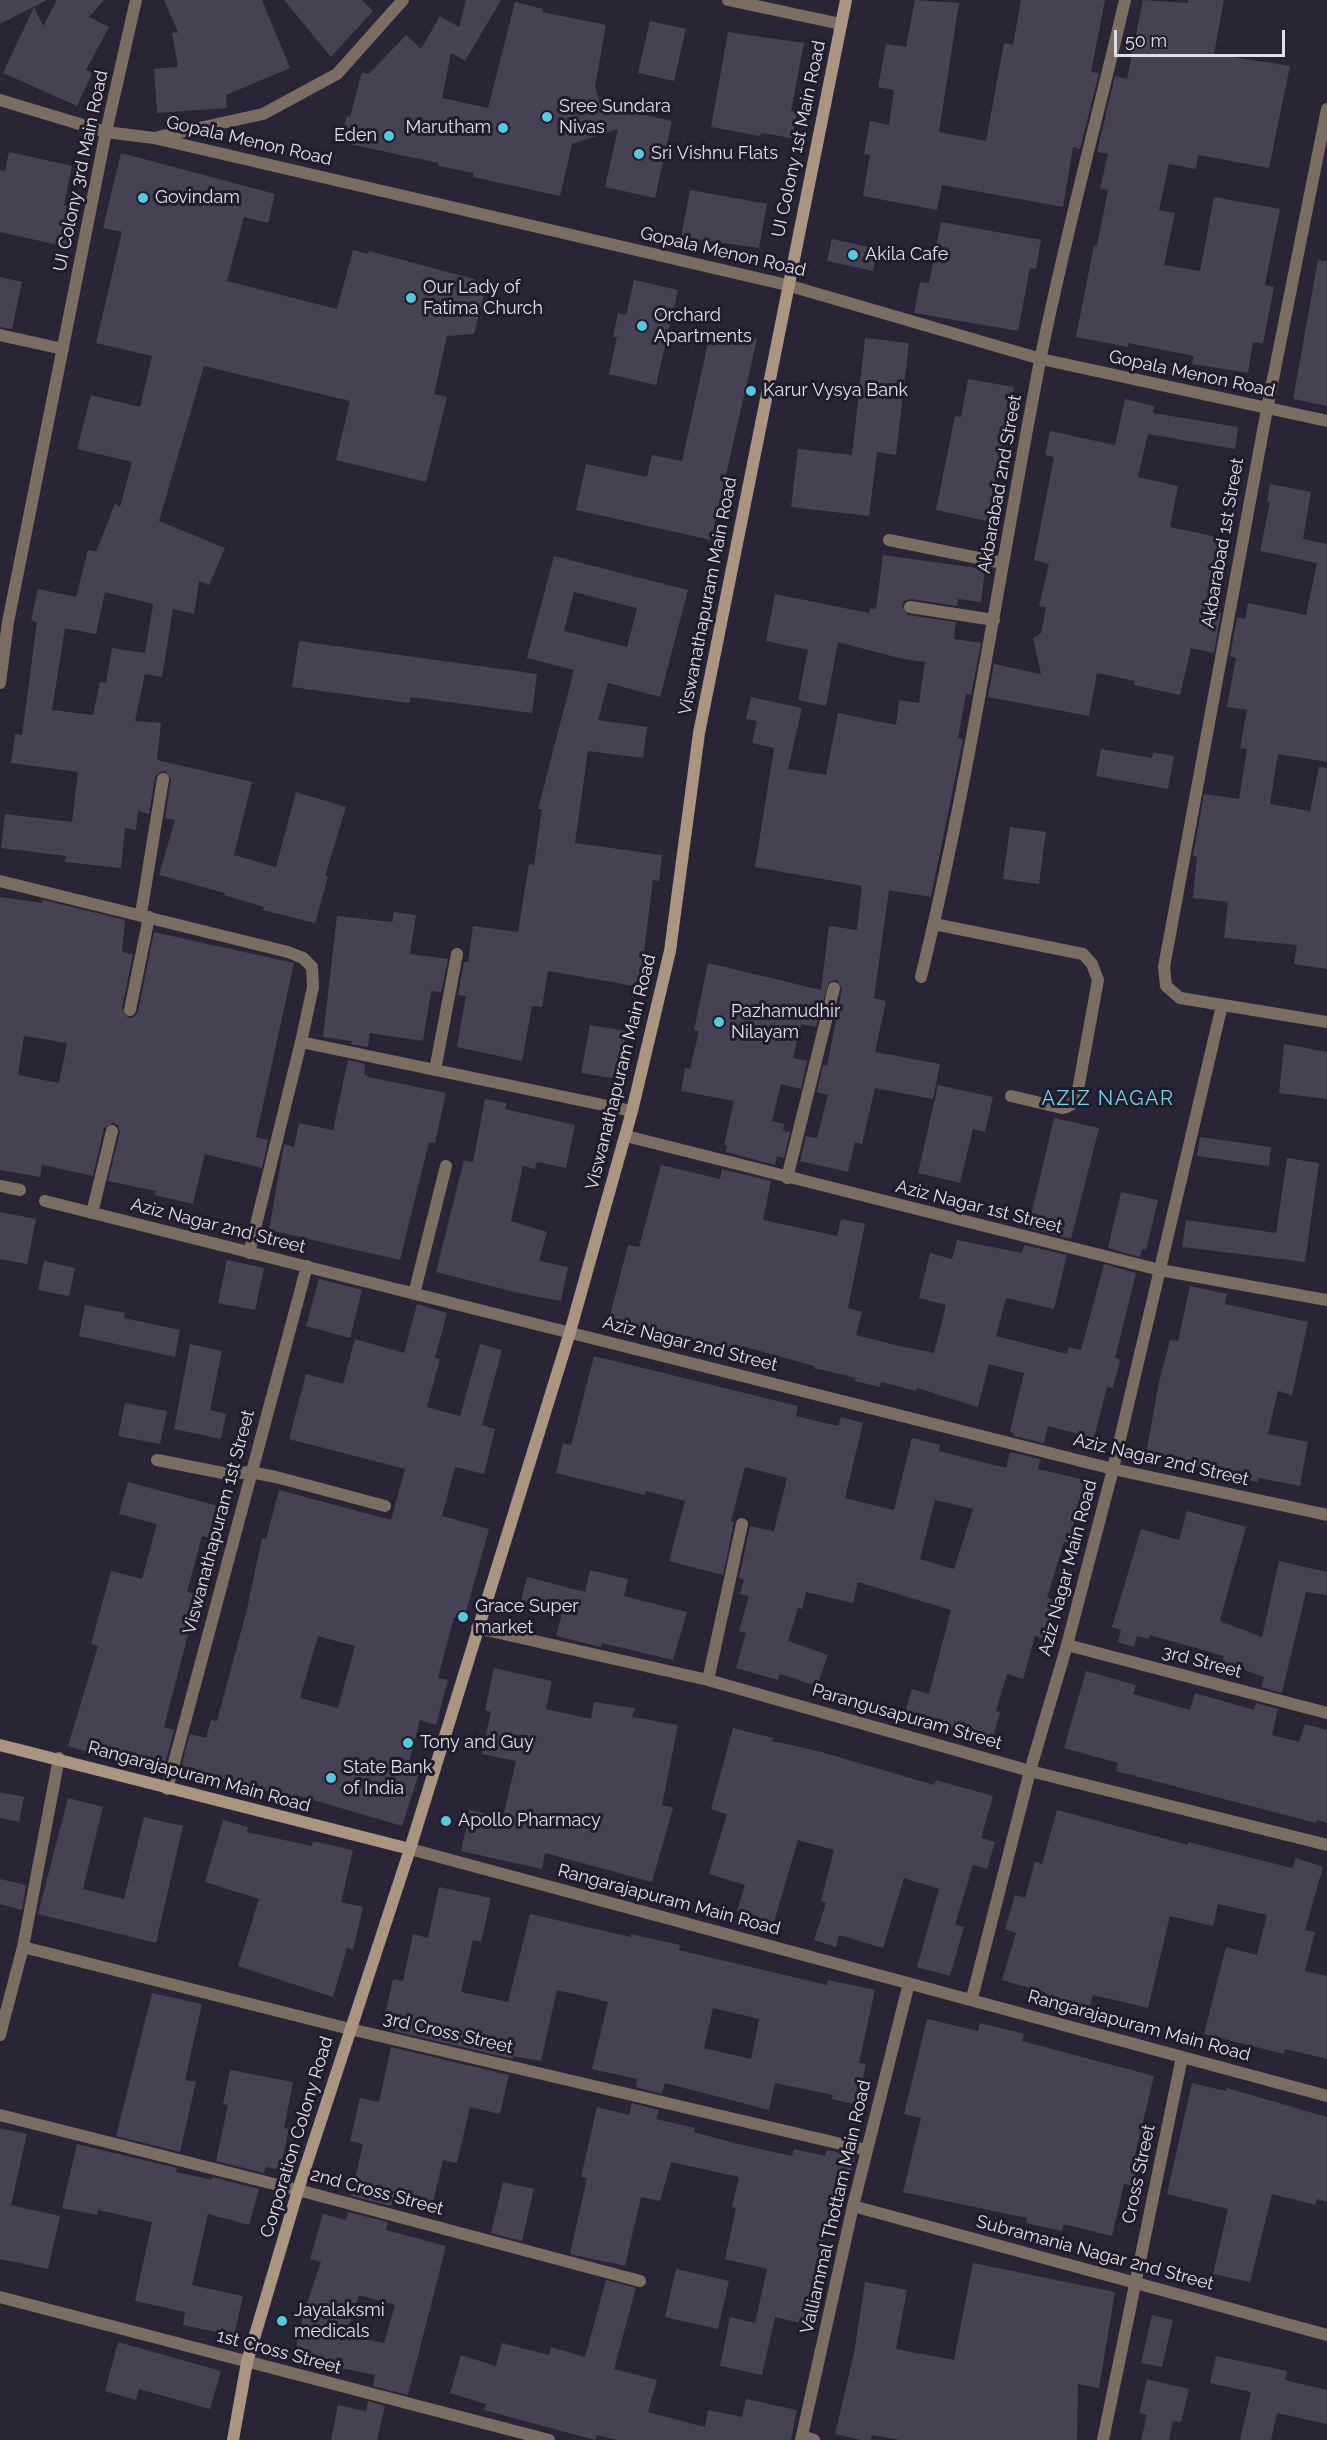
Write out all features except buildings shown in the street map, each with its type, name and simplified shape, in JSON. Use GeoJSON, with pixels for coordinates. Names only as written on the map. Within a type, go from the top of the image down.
{"type":"FeatureCollection","features":[{"type":"Feature","properties":{"kind":"main road","name":"UI Colony 1st Main Road"},"geometry":{"type":"LineString","coordinates":[[787,285],[846,0]]}},
{"type":"Feature","properties":{"kind":"main road","name":"Viswanathapuram Main Road"},"geometry":{"type":"LineString","coordinates":[[410,1849],[570,1332],[626,1136],[669,951],[699,733],[787,285]]}},
{"type":"Feature","properties":{"kind":"main road","name":"Rangarajapuram Main Road"},"geometry":{"type":"LineString","coordinates":[[0,1745],[59,1758],[167,1789],[410,1849]]}},
{"type":"Feature","properties":{"kind":"main road","name":"Corporation Colony Road"},"geometry":{"type":"LineString","coordinates":[[233,2440],[247,2362],[298,2190],[410,1849]]}},
{"type":"Feature","properties":{"kind":"street","name":"UI Colony 3rd Main Road"},"geometry":{"type":"LineString","coordinates":[[0,683],[4,621],[63,349],[106,132],[136,0]]}},
{"type":"Feature","properties":{"kind":"street"},"geometry":{"type":"LineString","coordinates":[[154,138],[263,114],[337,74],[403,0]]}},
{"type":"Feature","properties":{"kind":"street"},"geometry":{"type":"LineString","coordinates":[[728,0],[841,24]]}},
{"type":"Feature","properties":{"kind":"street","name":"Akbarabad 2nd Street"},"geometry":{"type":"LineString","coordinates":[[921,976],[934,924],[994,620],[1041,359],[1125,0]]}},
{"type":"Feature","properties":{"kind":"street"},"geometry":{"type":"LineString","coordinates":[[0,89],[22,105]]}},
{"type":"Feature","properties":{"kind":"street"},"geometry":{"type":"LineString","coordinates":[[0,100],[22,105]]}},
{"type":"Feature","properties":{"kind":"street","name":"Gopala Menon Road"},"geometry":{"type":"LineString","coordinates":[[22,105],[106,132],[154,138],[787,285],[1041,359],[1327,421]]}},
{"type":"Feature","properties":{"kind":"street","name":"Akbarabad 1st Street"},"geometry":{"type":"LineString","coordinates":[[1222,1005],[1180,998],[1166,986],[1164,967],[1267,409],[1327,109]]}},
{"type":"Feature","properties":{"kind":"street"},"geometry":{"type":"LineString","coordinates":[[0,335],[63,349]]}},
{"type":"Feature","properties":{"kind":"street"},"geometry":{"type":"LineString","coordinates":[[889,540],[1004,563]]}},
{"type":"Feature","properties":{"kind":"street"},"geometry":{"type":"LineString","coordinates":[[910,607],[994,620]]}},
{"type":"Feature","properties":{"kind":"street"},"geometry":{"type":"LineString","coordinates":[[130,1010],[163,779]]}},
{"type":"Feature","properties":{"kind":"street"},"geometry":{"type":"LineString","coordinates":[[0,881],[288,952],[303,958],[312,968],[313,987],[301,1042],[249,1253]]}},
{"type":"Feature","properties":{"kind":"street"},"geometry":{"type":"LineString","coordinates":[[934,924],[1083,954],[1092,964],[1098,980],[1074,1102],[1062,1108],[1011,1096]]}},
{"type":"Feature","properties":{"kind":"street"},"geometry":{"type":"LineString","coordinates":[[435,1070],[458,954]]}},
{"type":"Feature","properties":{"kind":"street"},"geometry":{"type":"LineString","coordinates":[[787,1178],[834,988]]}},
{"type":"Feature","properties":{"kind":"street"},"geometry":{"type":"LineString","coordinates":[[1222,1005],[1327,1022]]}},
{"type":"Feature","properties":{"kind":"street","name":"Aziz Nagar Main Road"},"geometry":{"type":"LineString","coordinates":[[972,1998],[1030,1770],[1067,1645],[1113,1469],[1222,1005]]}},
{"type":"Feature","properties":{"kind":"street"},"geometry":{"type":"LineString","coordinates":[[301,1042],[632,1111]]}},
{"type":"Feature","properties":{"kind":"street"},"geometry":{"type":"LineString","coordinates":[[92,1213],[112,1131]]}},
{"type":"Feature","properties":{"kind":"street","name":"Aziz Nagar 1st Street"},"geometry":{"type":"LineString","coordinates":[[626,1136],[1160,1270],[1327,1300]]}},
{"type":"Feature","properties":{"kind":"street"},"geometry":{"type":"LineString","coordinates":[[414,1294],[446,1166]]}},
{"type":"Feature","properties":{"kind":"street"},"geometry":{"type":"LineString","coordinates":[[0,1186],[20,1190]]}},
{"type":"Feature","properties":{"kind":"street","name":"Aziz Nagar 2nd Street"},"geometry":{"type":"LineString","coordinates":[[45,1201],[1113,1469],[1327,1515]]}},
{"type":"Feature","properties":{"kind":"street","name":"Viswanathapuram 1st Street"},"geometry":{"type":"LineString","coordinates":[[167,1789],[307,1266]]}},
{"type":"Feature","properties":{"kind":"street"},"geometry":{"type":"LineString","coordinates":[[157,1460],[228,1474],[250,1472],[385,1506]]}},
{"type":"Feature","properties":{"kind":"street"},"geometry":{"type":"LineString","coordinates":[[708,1680],[742,1524]]}},
{"type":"Feature","properties":{"kind":"street","name":"Parangusapuram Street"},"geometry":{"type":"LineString","coordinates":[[477,1628],[708,1680],[1030,1770],[1327,1845]]}},
{"type":"Feature","properties":{"kind":"street","name":"3rd Street"},"geometry":{"type":"LineString","coordinates":[[1067,1645],[1327,1713]]}},
{"type":"Feature","properties":{"kind":"street"},"geometry":{"type":"LineString","coordinates":[[0,2035],[23,1947],[59,1758]]}},
{"type":"Feature","properties":{"kind":"street","name":"Rangarajapuram Main Road"},"geometry":{"type":"LineString","coordinates":[[410,1849],[972,1998],[1327,2096]]}},
{"type":"Feature","properties":{"kind":"street","name":"3rd Cross Street"},"geometry":{"type":"LineString","coordinates":[[23,1947],[350,2029],[867,2150]]}},
{"type":"Feature","properties":{"kind":"street","name":"Valliammal Thottam Main Road"},"geometry":{"type":"LineString","coordinates":[[806,2439],[853,2206],[909,1983]]}},
{"type":"Feature","properties":{"kind":"street","name":"Cross Street"},"geometry":{"type":"LineString","coordinates":[[1103,2440],[1182,2056]]}},
{"type":"Feature","properties":{"kind":"street","name":"2nd Cross Street"},"geometry":{"type":"LineString","coordinates":[[0,2115],[298,2190],[640,2281]]}},
{"type":"Feature","properties":{"kind":"street","name":"Subramania Nagar 2nd Street"},"geometry":{"type":"LineString","coordinates":[[853,2206],[1327,2335]]}},
{"type":"Feature","properties":{"kind":"street","name":"1st Cross Street"},"geometry":{"type":"LineString","coordinates":[[0,2296],[549,2440]]}},
{"type":"Feature","properties":{"kind":"place","name":"Sree Sundara Nivas"},"geometry":{"type":"Point","coordinates":[547,117]}},
{"type":"Feature","properties":{"kind":"place","name":"Marutham"},"geometry":{"type":"Point","coordinates":[503,128]}},
{"type":"Feature","properties":{"kind":"place","name":"Eden"},"geometry":{"type":"Point","coordinates":[389,136]}},
{"type":"Feature","properties":{"kind":"place","name":"Sri Vishnu Flats"},"geometry":{"type":"Point","coordinates":[639,154]}},
{"type":"Feature","properties":{"kind":"place","name":"Govindam"},"geometry":{"type":"Point","coordinates":[143,198]}},
{"type":"Feature","properties":{"kind":"place","name":"Akila Cafe"},"geometry":{"type":"Point","coordinates":[853,255]}},
{"type":"Feature","properties":{"kind":"place","name":"Our Lady of Fatima Church"},"geometry":{"type":"Point","coordinates":[411,298]}},
{"type":"Feature","properties":{"kind":"place","name":"Orchard Apartments"},"geometry":{"type":"Point","coordinates":[642,326]}},
{"type":"Feature","properties":{"kind":"place","name":"Karur Vysya Bank"},"geometry":{"type":"Point","coordinates":[751,391]}},
{"type":"Feature","properties":{"kind":"place","name":"Pazhamudhir Nilayam"},"geometry":{"type":"Point","coordinates":[719,1022]}},
{"type":"Feature","properties":{"kind":"place","name":"Grace Super market"},"geometry":{"type":"Point","coordinates":[463,1617]}},
{"type":"Feature","properties":{"kind":"place","name":"Tony and Guy"},"geometry":{"type":"Point","coordinates":[408,1743]}},
{"type":"Feature","properties":{"kind":"place","name":"State Bank of India"},"geometry":{"type":"Point","coordinates":[331,1778]}},
{"type":"Feature","properties":{"kind":"place","name":"Apollo Pharmacy"},"geometry":{"type":"Point","coordinates":[446,1821]}},
{"type":"Feature","properties":{"kind":"place","name":"Jayalaksmi medicals"},"geometry":{"type":"Point","coordinates":[282,2321]}},
{"type":"Feature","properties":{"kind":"district","name":"AZIZ NAGAR"},"geometry":{"type":"Point","coordinates":[1108,1099]}}]}
